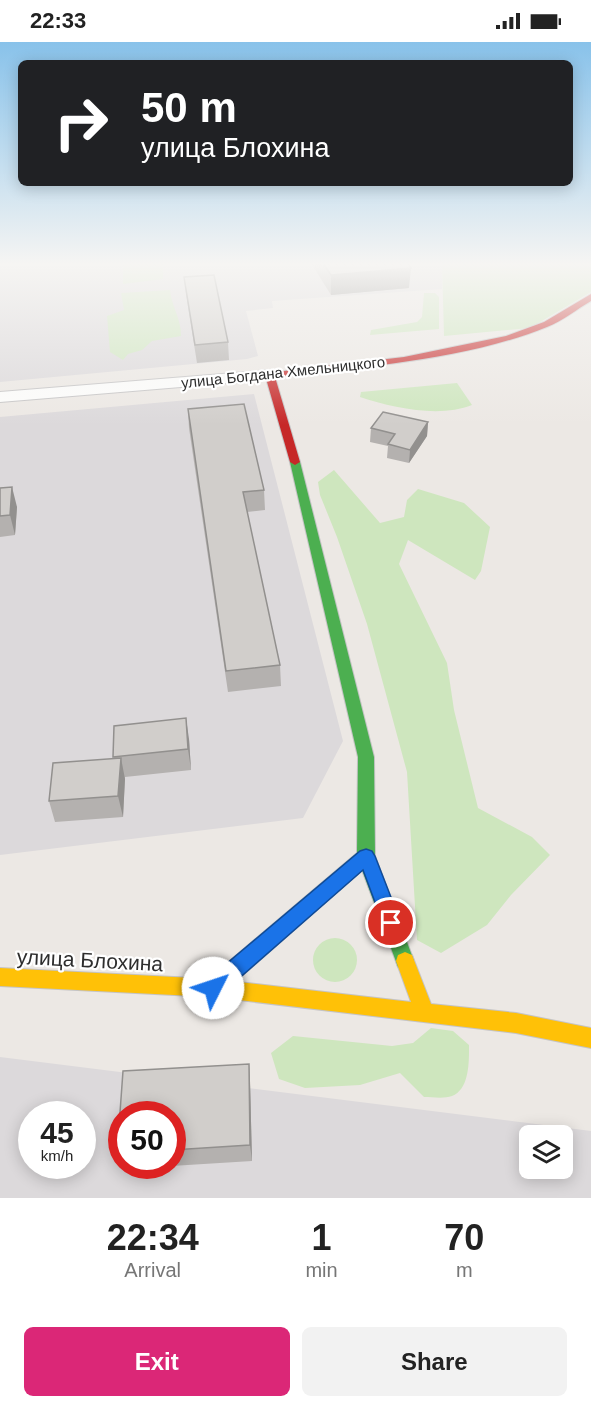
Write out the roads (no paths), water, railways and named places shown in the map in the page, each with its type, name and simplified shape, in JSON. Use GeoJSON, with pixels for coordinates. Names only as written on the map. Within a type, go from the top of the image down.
{"type":"FeatureCollection","features":[{"type":"Feature","properties":{"kind":"main road","name":"улица Богдана Хмельницкого"},"geometry":{"type":"LineString","coordinates":[[270,375],[335,370],[434,355],[531,332],[559,317]]}},
{"type":"Feature","properties":{"kind":"main road"},"geometry":{"type":"LineString","coordinates":[[270,375],[294,458],[366,757],[366,856],[425,1013]]}},
{"type":"Feature","properties":{"kind":"main road"},"geometry":{"type":"LineString","coordinates":[[213,988],[366,856]]}},
{"type":"Feature","properties":{"kind":"main road","name":"улица Блохина"},"geometry":{"type":"LineString","coordinates":[[0,977],[213,988],[516,1023],[591,1038]]}},
{"type":"Feature","properties":{"kind":"street","name":"улица Богдана Хмельницкого"},"geometry":{"type":"LineString","coordinates":[[0,397],[270,375]]}}]}
